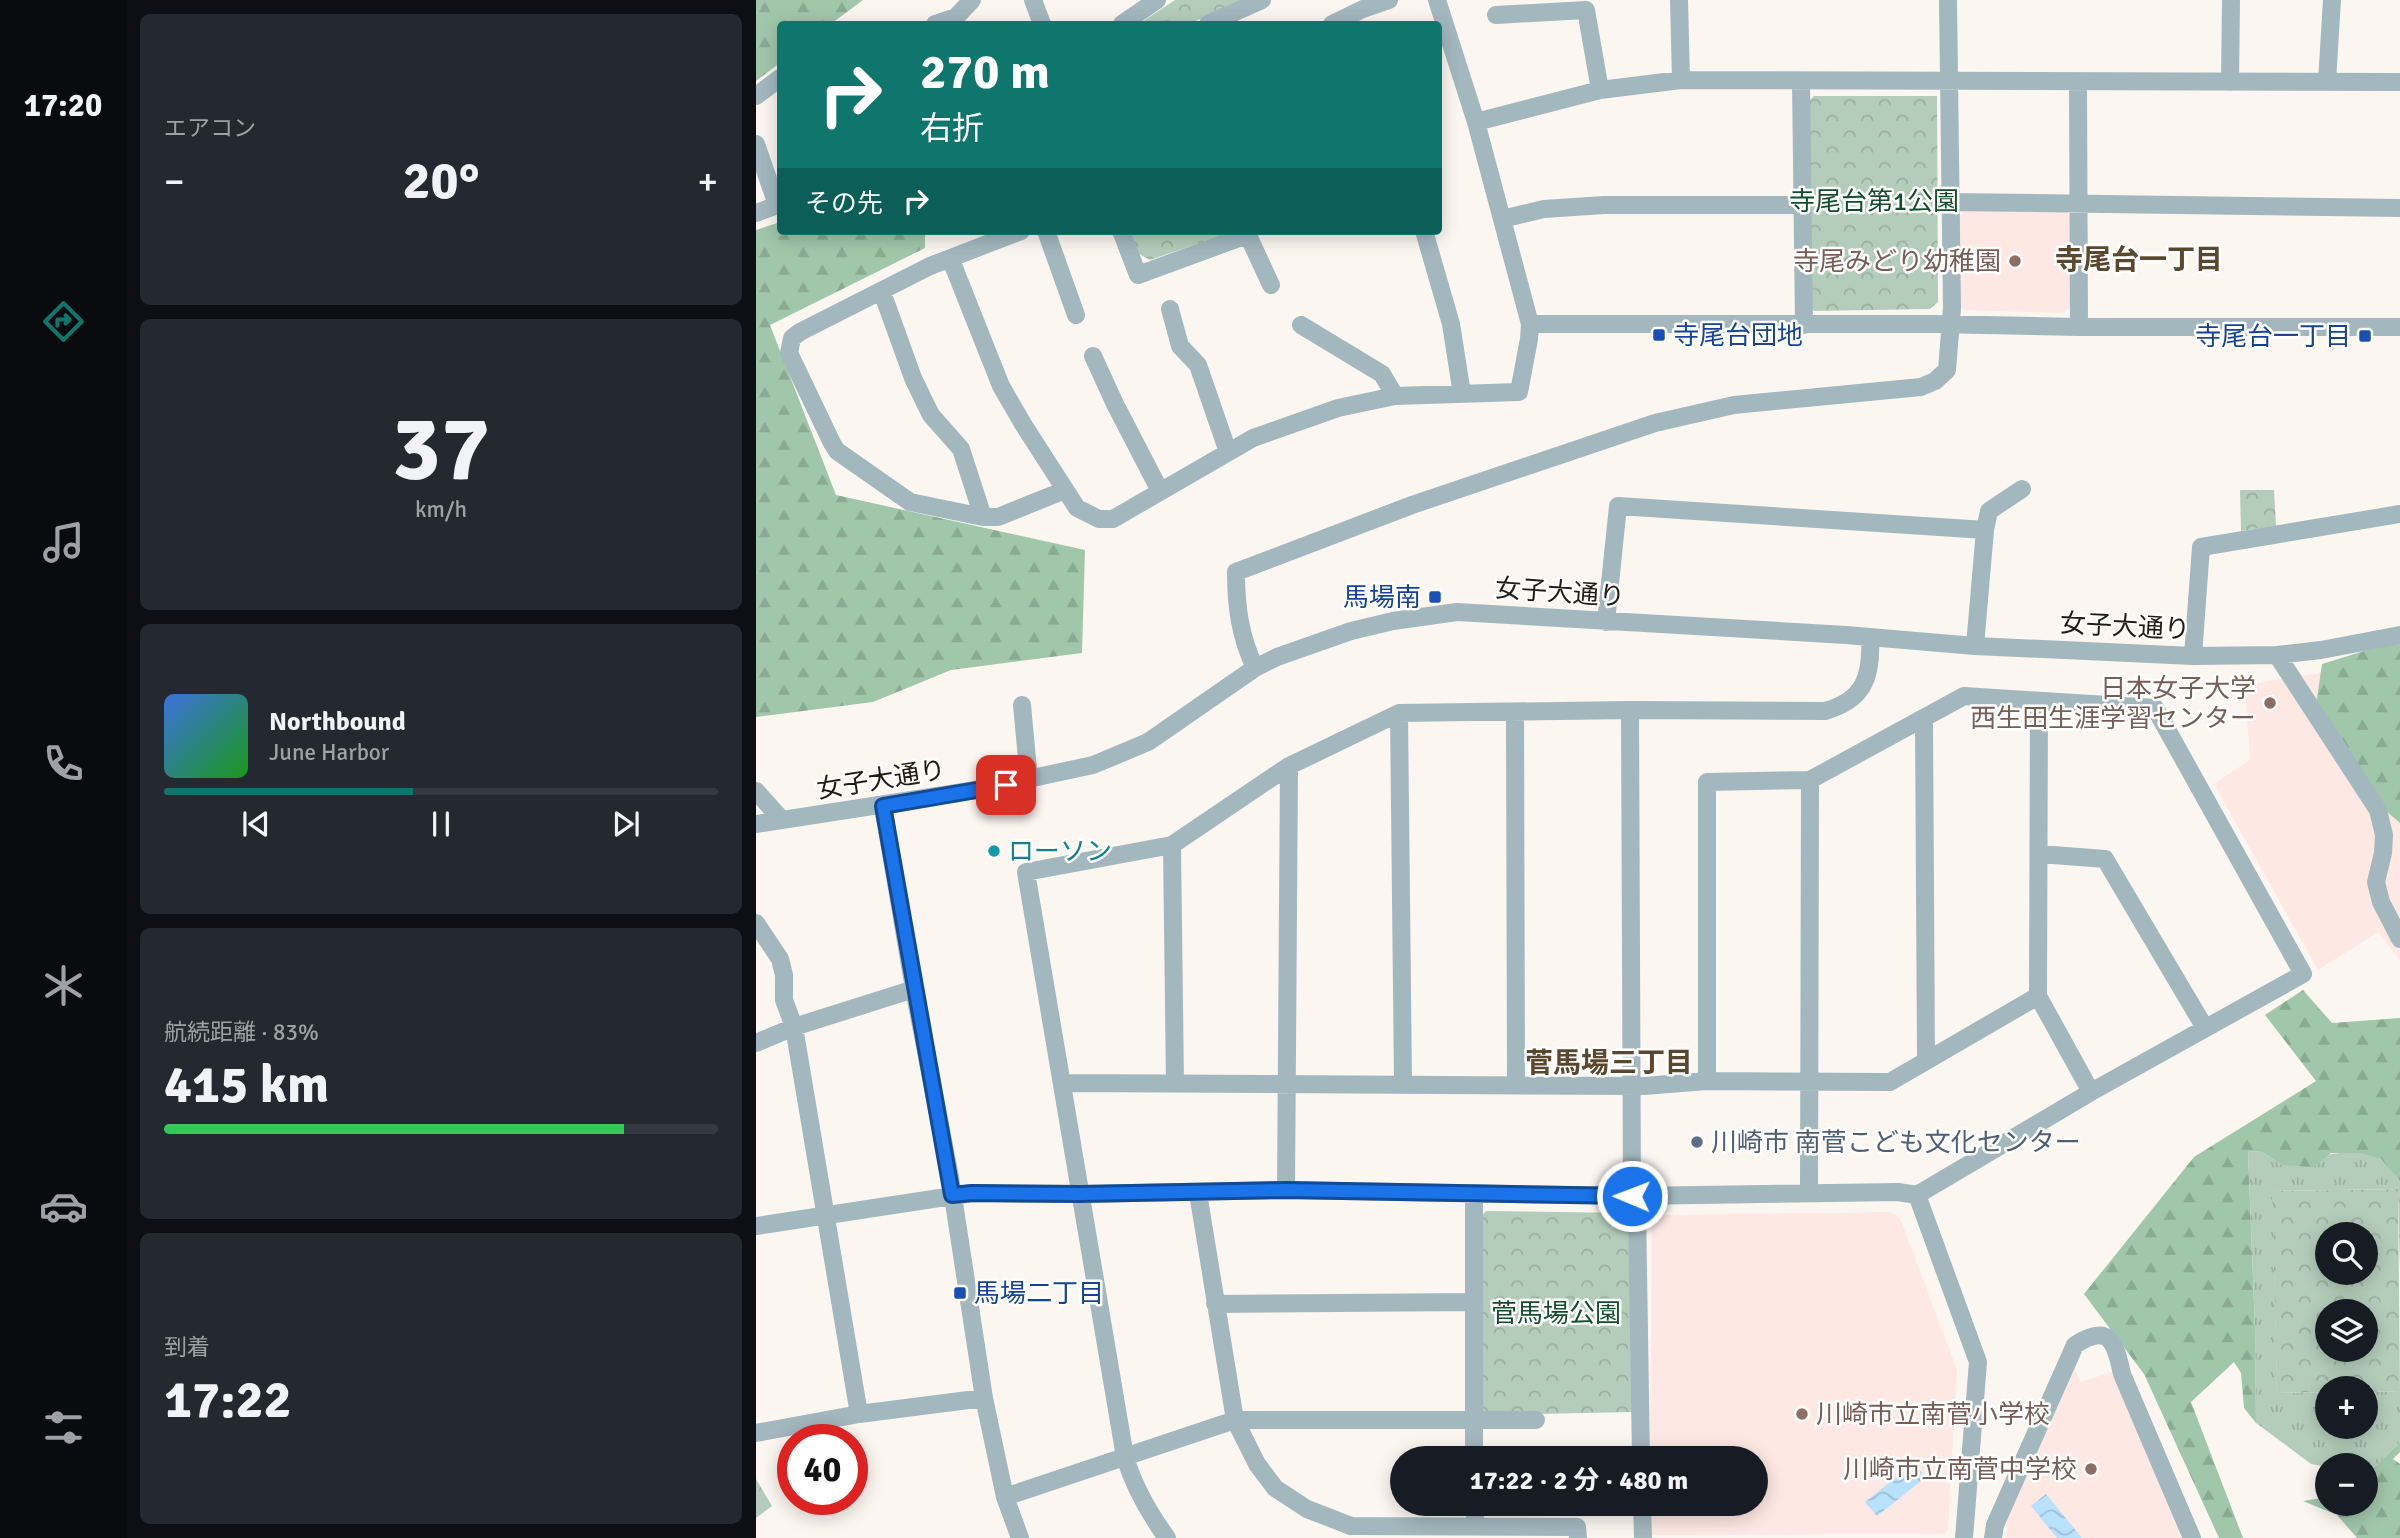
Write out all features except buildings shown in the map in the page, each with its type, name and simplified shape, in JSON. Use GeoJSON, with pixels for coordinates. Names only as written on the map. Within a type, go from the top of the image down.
{"type":"FeatureCollection","features":[{"type":"Feature","properties":{"kind":"street"},"geometry":{"type":"LineString","coordinates":[[958,21],[972,0]]}},
{"type":"Feature","properties":{"kind":"street"},"geometry":{"type":"LineString","coordinates":[[1033,0],[1041,21]]}},
{"type":"Feature","properties":{"kind":"street"},"geometry":{"type":"LineString","coordinates":[[1215,21],[1262,0]]}},
{"type":"Feature","properties":{"kind":"street"},"geometry":{"type":"LineString","coordinates":[[1342,21],[1363,9],[1389,0]]}},
{"type":"Feature","properties":{"kind":"street"},"geometry":{"type":"LineString","coordinates":[[951,260],[1006,397],[1077,508],[1099,519],[1114,519],[1253,438],[1338,408],[1395,396],[1519,392],[1530,324],[1476,122],[1437,0]]}},
{"type":"Feature","properties":{"kind":"street"},"geometry":{"type":"LineString","coordinates":[[1679,0],[1681,80]]}},
{"type":"Feature","properties":{"kind":"street"},"geometry":{"type":"LineString","coordinates":[[1255,667],[1243,643],[1238,616],[1236,572],[1412,506],[1655,423],[1734,405],[1921,387],[1935,381],[1947,370],[1951,324],[1948,0]]}},
{"type":"Feature","properties":{"kind":"street"},"geometry":{"type":"LineString","coordinates":[[2230,82],[2231,0]]}},
{"type":"Feature","properties":{"kind":"street"},"geometry":{"type":"LineString","coordinates":[[2326,82],[2332,0]]}},
{"type":"Feature","properties":{"kind":"street"},"geometry":{"type":"LineString","coordinates":[[1126,21],[1148,3]]}},
{"type":"Feature","properties":{"kind":"street"},"geometry":{"type":"LineString","coordinates":[[1496,15],[1586,10],[1600,90]]}},
{"type":"Feature","properties":{"kind":"street"},"geometry":{"type":"LineString","coordinates":[[756,96],[777,80]]}},
{"type":"Feature","properties":{"kind":"street"},"geometry":{"type":"LineString","coordinates":[[1476,122],[1600,90],[1681,80],[2400,82]]}},
{"type":"Feature","properties":{"kind":"street"},"geometry":{"type":"LineString","coordinates":[[1801,81],[1804,325]]}},
{"type":"Feature","properties":{"kind":"street"},"geometry":{"type":"LineString","coordinates":[[2078,82],[2079,327]]}},
{"type":"Feature","properties":{"kind":"street"},"geometry":{"type":"LineString","coordinates":[[756,144],[777,200]]}},
{"type":"Feature","properties":{"kind":"street"},"geometry":{"type":"LineString","coordinates":[[1950,202],[2400,208]]}},
{"type":"Feature","properties":{"kind":"street"},"geometry":{"type":"LineString","coordinates":[[1502,219],[1544,209],[1604,205],[1802,205]]}},
{"type":"Feature","properties":{"kind":"street"},"geometry":{"type":"LineString","coordinates":[[756,213],[777,206]]}},
{"type":"Feature","properties":{"kind":"street"},"geometry":{"type":"LineString","coordinates":[[1011,235],[930,266],[800,332],[792,338],[789,353],[838,451],[910,502],[983,517],[998,517],[1065,491]]}},
{"type":"Feature","properties":{"kind":"street"},"geometry":{"type":"LineString","coordinates":[[1047,235],[1076,315]]}},
{"type":"Feature","properties":{"kind":"street"},"geometry":{"type":"LineString","coordinates":[[1123,235],[1138,275],[1241,235]]}},
{"type":"Feature","properties":{"kind":"street"},"geometry":{"type":"LineString","coordinates":[[1247,235],[1271,285]]}},
{"type":"Feature","properties":{"kind":"street"},"geometry":{"type":"LineString","coordinates":[[1425,235],[1451,324],[1462,394]]}},
{"type":"Feature","properties":{"kind":"street"},"geometry":{"type":"LineString","coordinates":[[881,292],[913,378],[931,415],[961,449],[983,517]]}},
{"type":"Feature","properties":{"kind":"street"},"geometry":{"type":"LineString","coordinates":[[1170,309],[1180,346],[1198,365],[1228,452]]}},
{"type":"Feature","properties":{"kind":"street"},"geometry":{"type":"LineString","coordinates":[[1530,324],[2400,327]]}},
{"type":"Feature","properties":{"kind":"street"},"geometry":{"type":"LineString","coordinates":[[1301,325],[1382,374],[1395,396]]}},
{"type":"Feature","properties":{"kind":"street"},"geometry":{"type":"LineString","coordinates":[[1093,356],[1160,491]]}},
{"type":"Feature","properties":{"kind":"street"},"geometry":{"type":"LineString","coordinates":[[1975,646],[1989,511],[2022,489]]}},
{"type":"Feature","properties":{"kind":"street"},"geometry":{"type":"LineString","coordinates":[[1606,622],[1618,506],[1985,530]]}},
{"type":"Feature","properties":{"kind":"street"},"geometry":{"type":"LineString","coordinates":[[2193,656],[2201,547],[2400,514]]}},
{"type":"Feature","properties":{"kind":"street","name":"女子大通り"},"geometry":{"type":"LineString","coordinates":[[756,824],[883,806],[1030,780],[1093,765],[1148,742],[1255,667],[1300,648],[1351,631],[1393,621],[1457,612],[1975,646],[2193,656],[2277,655],[2321,650],[2400,635]]}},
{"type":"Feature","properties":{"kind":"street"},"geometry":{"type":"LineString","coordinates":[[1167,1538],[1148,1509],[1131,1476],[1125,1457],[1026,872],[1172,845],[1289,766],[1399,713],[1825,711],[1844,706],[1856,696],[1866,680],[1871,656],[1870,638]]}},
{"type":"Feature","properties":{"kind":"street"},"geometry":{"type":"LineString","coordinates":[[2277,655],[2378,810],[2384,835],[2384,853],[2376,882],[2381,902],[2400,939]]}},
{"type":"Feature","properties":{"kind":"street"},"geometry":{"type":"LineString","coordinates":[[756,1226],[972,1193],[1198,1193],[1286,1190],[1475,1193],[1634,1202],[1808,1192],[1898,1192],[1917,1195],[2091,1092],[2303,974],[2155,708],[1964,696],[1810,780],[1707,782],[1707,1081]]}},
{"type":"Feature","properties":{"kind":"street"},"geometry":{"type":"LineString","coordinates":[[2039,702],[2038,996],[2091,1092]]}},
{"type":"Feature","properties":{"kind":"street"},"geometry":{"type":"LineString","coordinates":[[1022,705],[1030,780]]}},
{"type":"Feature","properties":{"kind":"street"},"geometry":{"type":"LineString","coordinates":[[1630,710],[1633,1419],[1639,1446]]}},
{"type":"Feature","properties":{"kind":"street"},"geometry":{"type":"LineString","coordinates":[[1515,712],[1516,1084]]}},
{"type":"Feature","properties":{"kind":"street"},"geometry":{"type":"LineString","coordinates":[[1399,713],[1403,1083]]}},
{"type":"Feature","properties":{"kind":"street"},"geometry":{"type":"LineString","coordinates":[[1924,719],[1926,1060]]}},
{"type":"Feature","properties":{"kind":"street"},"geometry":{"type":"LineString","coordinates":[[1286,1190],[1289,766]]}},
{"type":"Feature","properties":{"kind":"street"},"geometry":{"type":"LineString","coordinates":[[1808,1192],[1810,780]]}},
{"type":"Feature","properties":{"kind":"street"},"geometry":{"type":"LineString","coordinates":[[756,791],[782,820]]}},
{"type":"Feature","properties":{"kind":"street"},"geometry":{"type":"LineString","coordinates":[[883,806],[952,1195],[984,1398],[1005,1497],[1020,1538]]}},
{"type":"Feature","properties":{"kind":"street"},"geometry":{"type":"LineString","coordinates":[[1172,845],[1175,1084]]}},
{"type":"Feature","properties":{"kind":"street"},"geometry":{"type":"LineString","coordinates":[[2040,854],[2105,859],[2205,1028]]}},
{"type":"Feature","properties":{"kind":"street"},"geometry":{"type":"LineString","coordinates":[[756,923],[780,959],[784,975],[785,1000],[794,1027],[859,1415]]}},
{"type":"Feature","properties":{"kind":"street"},"geometry":{"type":"LineString","coordinates":[[756,1043],[794,1027],[914,989]]}},
{"type":"Feature","properties":{"kind":"street"},"geometry":{"type":"LineString","coordinates":[[1062,1083],[1632,1086],[1707,1081],[1890,1082],[2038,996]]}},
{"type":"Feature","properties":{"kind":"street"},"geometry":{"type":"LineString","coordinates":[[1198,1193],[1235,1420],[1257,1464],[1275,1488],[1307,1509],[1351,1532],[1475,1526],[1577,1527],[1577,1538]]}},
{"type":"Feature","properties":{"kind":"street"},"geometry":{"type":"LineString","coordinates":[[1474,1446],[1475,1193]]}},
{"type":"Feature","properties":{"kind":"street"},"geometry":{"type":"LineString","coordinates":[[1917,1195],[1978,1362],[1964,1538]]}},
{"type":"Feature","properties":{"kind":"street"},"geometry":{"type":"LineString","coordinates":[[1216,1304],[1474,1302]]}},
{"type":"Feature","properties":{"kind":"street"},"geometry":{"type":"LineString","coordinates":[[1993,1538],[1995,1525],[2075,1345],[2089,1335],[2099,1334],[2110,1339],[2117,1353],[2122,1374],[2192,1538]]}},
{"type":"Feature","properties":{"kind":"street"},"geometry":{"type":"LineString","coordinates":[[756,1433],[859,1415],[984,1398]]}},
{"type":"Feature","properties":{"kind":"street"},"geometry":{"type":"LineString","coordinates":[[1005,1497],[1235,1420],[1536,1419]]}},
{"type":"Feature","properties":{"kind":"street"},"geometry":{"type":"LineString","coordinates":[[1475,1516],[1475,1526]]}},
{"type":"Feature","properties":{"kind":"street"},"geometry":{"type":"LineString","coordinates":[[1642,1516],[1643,1538]]}},
{"type":"Feature","properties":{"kind":"shaded area","name":"寺尾みどり幼稚園"},"geometry":{"type":"Polygon","coordinates":[[[1966,210],[2065,211],[2071,217],[2070,307],[2064,313],[1964,310],[1959,305],[1959,216],[1966,210]]]}},
{"type":"Feature","properties":{"kind":"shaded area"},"geometry":{"type":"Polygon","coordinates":[[[2400,653],[2400,960],[2378,932],[2318,970],[2214,784],[2250,760],[2245,685],[2326,672],[2400,653]]]}},
{"type":"Feature","properties":{"kind":"shaded area","name":"川崎市立南菅小学校"},"geometry":{"type":"Polygon","coordinates":[[[1890,1212],[1900,1218],[1957,1370],[1948,1530],[1944,1534],[1649,1535],[1649,1516],[1768,1516],[1768,1446],[1650,1446],[1652,1215],[1890,1212]]]}},
{"type":"Feature","properties":{"kind":"shaded area","name":"川崎市立南菅中学校"},"geometry":{"type":"Polygon","coordinates":[[[2073,1365],[2081,1382],[2115,1371],[2181,1538],[2006,1538],[2007,1518],[2073,1365]]]}},
{"type":"Feature","properties":{"kind":"green space"},"geometry":{"type":"Polygon","coordinates":[[[756,0],[863,0],[835,21],[777,21],[777,65],[756,81],[756,0]]]}},
{"type":"Feature","properties":{"kind":"green space"},"geometry":{"type":"Polygon","coordinates":[[[1175,0],[1242,0],[1196,21],[1144,21],[1175,0]]]}},
{"type":"Feature","properties":{"kind":"green space","name":"寺尾台第1公園"},"geometry":{"type":"Polygon","coordinates":[[[1814,96],[1937,96],[1938,302],[1930,309],[1814,311],[1810,307],[1810,100],[1814,96]]]}},
{"type":"Feature","properties":{"kind":"green space"},"geometry":{"type":"Polygon","coordinates":[[[777,223],[777,235],[925,235],[925,248],[770,325],[836,495],[1085,550],[1082,653],[951,670],[873,702],[756,717],[756,230],[777,223]]]}},
{"type":"Feature","properties":{"kind":"green space"},"geometry":{"type":"Polygon","coordinates":[[[1132,235],[1222,235],[1150,260],[1139,254],[1132,235]]]}},
{"type":"Feature","properties":{"kind":"green space"},"geometry":{"type":"Polygon","coordinates":[[[2240,490],[2274,490],[2276,526],[2241,531],[2240,490]]]}},
{"type":"Feature","properties":{"kind":"green space"},"geometry":{"type":"Polygon","coordinates":[[[2400,644],[2400,823],[2363,791],[2315,712],[2322,664],[2377,647],[2400,644]]]}},
{"type":"Feature","properties":{"kind":"green space"},"geometry":{"type":"Polygon","coordinates":[[[2303,990],[2332,1023],[2400,1018],[2400,1181],[2381,1159],[2360,1153],[2331,1153],[2314,1167],[2282,1165],[2262,1152],[2248,1151],[2256,1423],[2244,1408],[2241,1373],[2234,1362],[2191,1402],[2243,1538],[2219,1538],[2144,1374],[2084,1294],[2194,1157],[2316,1081],[2265,1015],[2303,990]]]}},
{"type":"Feature","properties":{"kind":"green space"},"geometry":{"type":"Polygon","coordinates":[[[2248,1151],[2262,1152],[2282,1165],[2346,1152],[2372,1155],[2385,1162],[2400,1181],[2400,1272],[2398,1189],[2273,1191],[2277,1393],[2315,1392],[2315,1439],[2378,1439],[2378,1392],[2400,1391],[2400,1442],[2378,1463],[2378,1453],[2315,1453],[2315,1465],[2256,1423],[2248,1151]]]}},
{"type":"Feature","properties":{"kind":"green space"},"geometry":{"type":"Polygon","coordinates":[[[2398,1189],[2400,1391],[2378,1392],[2378,1376],[2315,1376],[2315,1392],[2277,1393],[2272,1191],[2398,1189]]]}},
{"type":"Feature","properties":{"kind":"green space","name":"菅馬場公園"},"geometry":{"type":"Polygon","coordinates":[[[1486,1211],[1632,1213],[1633,1412],[1488,1415],[1480,1410],[1481,1217],[1486,1211]]]}},
{"type":"Feature","properties":{"kind":"green space"},"geometry":{"type":"Polygon","coordinates":[[[2400,1442],[2400,1452],[2393,1459],[2400,1464],[2400,1538],[2357,1538],[2338,1516],[2378,1516],[2378,1463],[2400,1442]]]}},
{"type":"Feature","properties":{"kind":"green space"},"geometry":{"type":"Polygon","coordinates":[[[756,1479],[772,1506],[756,1518],[756,1479]]]}},
{"type":"Feature","properties":{"kind":"green space"},"geometry":{"type":"Polygon","coordinates":[[[2315,1499],[2315,1506],[2303,1501],[2315,1499]]]}},
{"type":"Feature","properties":{"kind":"water"},"geometry":{"type":"Polygon","coordinates":[[[1914,1463],[1926,1477],[1877,1516],[1865,1502],[1914,1463]]]}},
{"type":"Feature","properties":{"kind":"water"},"geometry":{"type":"Polygon","coordinates":[[[2046,1494],[2082,1538],[2057,1538],[2031,1506],[2046,1494]]]}},
{"type":"Feature","properties":{"kind":"place","name":"寺尾みどり幼稚園"},"geometry":{"type":"Point","coordinates":[2015,261]}},
{"type":"Feature","properties":{"kind":"place","name":"寺尾台団地"},"geometry":{"type":"Point","coordinates":[1659,335]}},
{"type":"Feature","properties":{"kind":"place","name":"寺尾台一丁目"},"geometry":{"type":"Point","coordinates":[2365,336]}},
{"type":"Feature","properties":{"kind":"place","name":"馬場南"},"geometry":{"type":"Point","coordinates":[1435,597]}},
{"type":"Feature","properties":{"kind":"place","name":"日本女子大学 西生田生涯学習センター"},"geometry":{"type":"Point","coordinates":[2270,703]}},
{"type":"Feature","properties":{"kind":"place","name":"ローソン"},"geometry":{"type":"Point","coordinates":[994,851]}},
{"type":"Feature","properties":{"kind":"place","name":"川崎市 南菅こども文化センター"},"geometry":{"type":"Point","coordinates":[1697,1142]}},
{"type":"Feature","properties":{"kind":"place","name":"馬場二丁目"},"geometry":{"type":"Point","coordinates":[960,1293]}},
{"type":"Feature","properties":{"kind":"place","name":"川崎市立南菅小学校"},"geometry":{"type":"Point","coordinates":[1802,1414]}},
{"type":"Feature","properties":{"kind":"place","name":"川崎市立南菅中学校"},"geometry":{"type":"Point","coordinates":[2091,1469]}},
{"type":"Feature","properties":{"kind":"district","name":"寺尾台一丁目"},"geometry":{"type":"Point","coordinates":[2139,259]}},
{"type":"Feature","properties":{"kind":"district","name":"菅馬場三丁目"},"geometry":{"type":"Point","coordinates":[1609,1062]}},
{"type":"Feature","properties":{"kind":"route"},"geometry":{"type":"LineString","coordinates":[[1006,785],[883,806],[952,1195],[1286,1190],[1632,1196]]}}]}
